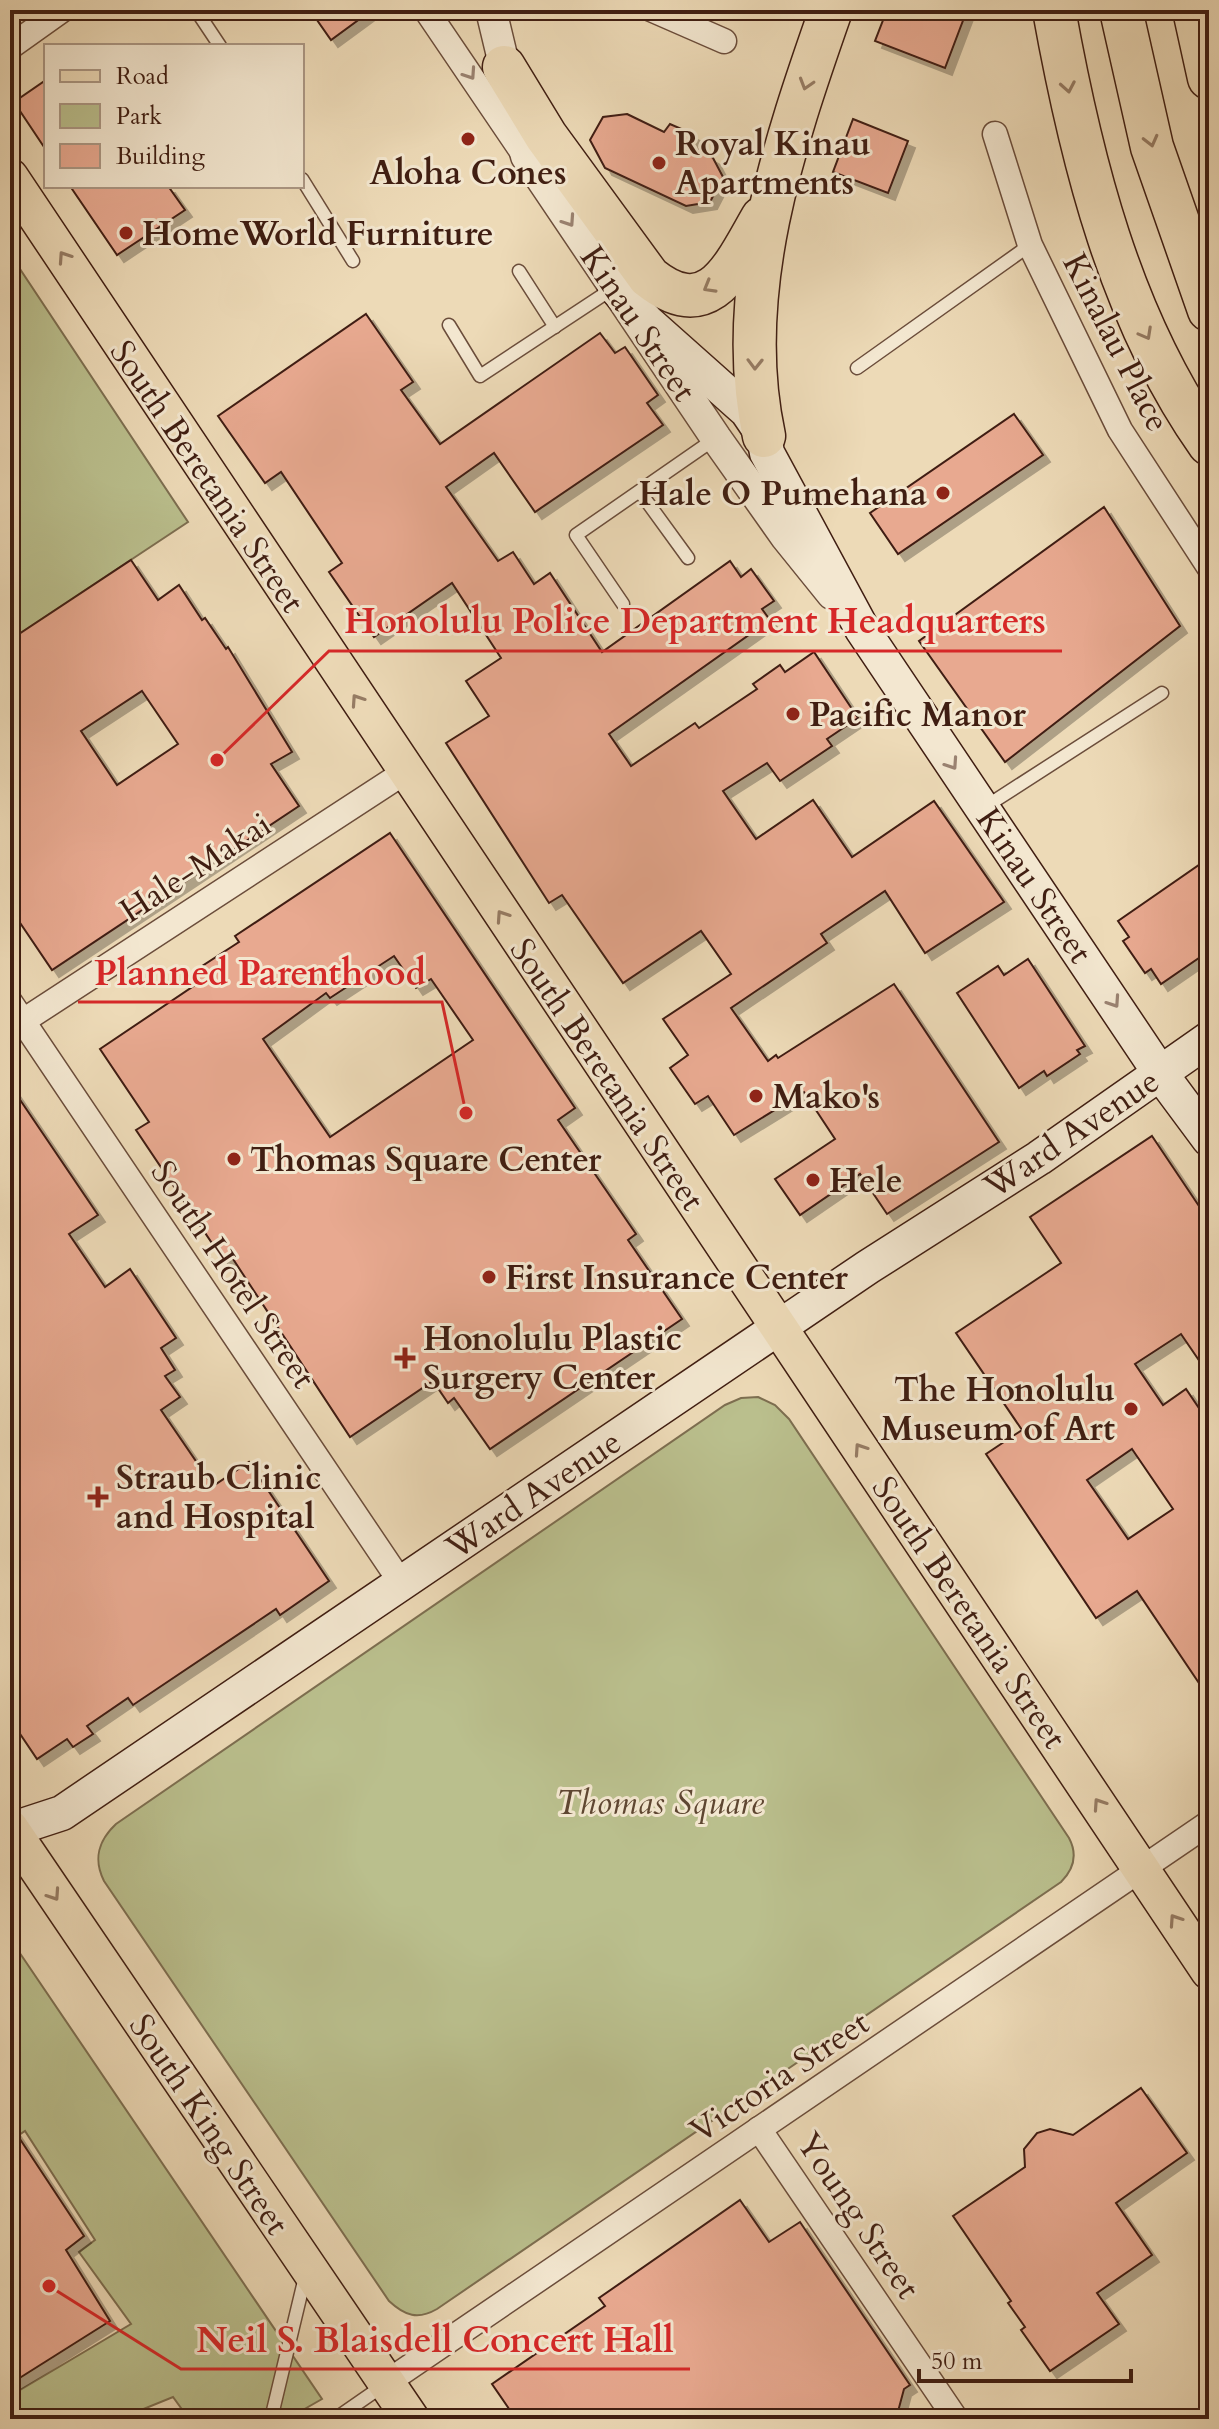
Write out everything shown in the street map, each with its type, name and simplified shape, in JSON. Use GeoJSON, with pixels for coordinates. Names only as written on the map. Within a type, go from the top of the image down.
{"type":"FeatureCollection","features":[{"type":"Feature","properties":{"kind":"highway"},"geometry":{"type":"LineString","coordinates":[[764,436],[755,394],[756,318],[770,203],[831,10]]}},
{"type":"Feature","properties":{"kind":"highway"},"geometry":{"type":"LineString","coordinates":[[1054,10],[1071,105],[1132,308],[1209,444]]}},
{"type":"Feature","properties":{"kind":"highway"},"geometry":{"type":"LineString","coordinates":[[1121,10],[1152,147],[1209,310]]}},
{"type":"Feature","properties":{"kind":"highway"},"geometry":{"type":"LineString","coordinates":[[1194,10],[1209,78]]}},
{"type":"Feature","properties":{"kind":"highway"},"geometry":{"type":"LineString","coordinates":[[504,67],[546,136],[649,277],[670,294],[691,296],[711,289],[731,271],[770,203]]}},
{"type":"Feature","properties":{"kind":"main road","name":"South Beretania Street"},"geometry":{"type":"LineString","coordinates":[[10,177],[1209,1971]]}},
{"type":"Feature","properties":{"kind":"main road","name":"Kinau Street"},"geometry":{"type":"LineString","coordinates":[[615,287],[647,322],[747,411],[764,436],[767,453],[862,629],[1160,1073],[1209,1139]]}},
{"type":"Feature","properties":{"kind":"main road","name":"Ward Avenue"},"geometry":{"type":"LineString","coordinates":[[10,1829],[62,1813],[779,1328],[1039,1158],[1209,1039]]}},
{"type":"Feature","properties":{"kind":"main road","name":"South King Street"},"geometry":{"type":"LineString","coordinates":[[10,1829],[411,2419]]}},
{"type":"Feature","properties":{"kind":"street"},"geometry":{"type":"LineString","coordinates":[[10,47],[62,10]]}},
{"type":"Feature","properties":{"kind":"street","name":"Kinau Street"},"geometry":{"type":"LineString","coordinates":[[426,10],[716,438],[786,537],[862,629]]}},
{"type":"Feature","properties":{"kind":"street"},"geometry":{"type":"LineString","coordinates":[[491,10],[526,156]]}},
{"type":"Feature","properties":{"kind":"street"},"geometry":{"type":"LineString","coordinates":[[653,10],[724,41]]}},
{"type":"Feature","properties":{"kind":"street","name":"Kinalau Place"},"geometry":{"type":"LineString","coordinates":[[995,134],[1030,245],[1120,430],[1209,567]]}},
{"type":"Feature","properties":{"kind":"street","name":"Hale-Makai"},"geometry":{"type":"LineString","coordinates":[[16,1011],[405,772]]}},
{"type":"Feature","properties":{"kind":"street","name":"South Hotel Street"},"geometry":{"type":"LineString","coordinates":[[16,1011],[402,1584]]}},
{"type":"Feature","properties":{"kind":"street","name":"Victoria Street"},"geometry":{"type":"LineString","coordinates":[[386,2383],[1209,1823]]}},
{"type":"Feature","properties":{"kind":"street","name":"Young Street"},"geometry":{"type":"LineString","coordinates":[[759,2129],[956,2419]]}},
{"type":"Feature","properties":{"kind":"lane"},"geometry":{"type":"LineString","coordinates":[[196,10],[219,44]]}},
{"type":"Feature","properties":{"kind":"lane"},"geometry":{"type":"LineString","coordinates":[[304,182],[353,261]]}},
{"type":"Feature","properties":{"kind":"lane"},"geometry":{"type":"LineString","coordinates":[[857,368],[1030,245]]}},
{"type":"Feature","properties":{"kind":"lane"},"geometry":{"type":"LineString","coordinates":[[519,271],[555,327]]}},
{"type":"Feature","properties":{"kind":"lane"},"geometry":{"type":"LineString","coordinates":[[449,325],[480,376],[615,287]]}},
{"type":"Feature","properties":{"kind":"lane"},"geometry":{"type":"LineString","coordinates":[[623,604],[576,535],[716,438]]}},
{"type":"Feature","properties":{"kind":"lane"},"geometry":{"type":"LineString","coordinates":[[640,492],[688,558]]}},
{"type":"Feature","properties":{"kind":"lane"},"geometry":{"type":"LineString","coordinates":[[983,808],[1162,693]]}},
{"type":"Feature","properties":{"kind":"lane"},"geometry":{"type":"LineString","coordinates":[[271,2419],[308,2266]]}},
{"type":"Feature","properties":{"kind":"lane"},"geometry":{"type":"LineString","coordinates":[[329,2419],[339,2416],[386,2383]]}},
{"type":"Feature","properties":{"kind":"green space"},"geometry":{"type":"Polygon","coordinates":[[[10,254],[188,522],[10,640],[10,254]]]}},
{"type":"Feature","properties":{"kind":"green space","name":"Thomas Square"},"geometry":{"type":"Polygon","coordinates":[[[758,1397],[775,1405],[789,1419],[1069,1838],[1074,1856],[1072,1867],[1061,1882],[437,2309],[418,2315],[406,2313],[389,2301],[104,1881],[98,1858],[101,1844],[116,1824],[725,1405],[741,1398],[758,1397]]]}},
{"type":"Feature","properties":{"kind":"green space"},"geometry":{"type":"Polygon","coordinates":[[[13,1943],[322,2399],[287,2419],[189,2419],[173,2397],[119,2419],[10,2419],[10,2396],[131,2324],[79,2252],[95,2240],[25,2131],[10,2141],[13,1943]]]}},
{"type":"Feature","properties":{"kind":"building"},"geometry":{"type":"Polygon","coordinates":[[[310,10],[372,10],[331,40],[310,10]]]}},
{"type":"Feature","properties":{"kind":"building"},"geometry":{"type":"Polygon","coordinates":[[[887,10],[967,10],[945,68],[875,41],[887,10]]]}},
{"type":"Feature","properties":{"kind":"building"},"geometry":{"type":"Polygon","coordinates":[[[44,81],[44,147],[14,102],[44,81]]]}},
{"type":"Feature","properties":{"kind":"building","name":"Royal Kinau Apartments"},"geometry":{"type":"Polygon","coordinates":[[[627,114],[664,132],[670,124],[693,134],[689,144],[713,158],[723,177],[710,202],[686,206],[605,168],[590,140],[603,117],[627,114]]]}},
{"type":"Feature","properties":{"kind":"building"},"geometry":{"type":"Polygon","coordinates":[[[853,119],[908,141],[888,193],[833,172],[853,119]]]}},
{"type":"Feature","properties":{"kind":"building","name":"HomeWorld Furniture"},"geometry":{"type":"Polygon","coordinates":[[[71,188],[169,188],[185,210],[117,255],[71,188]]]}},
{"type":"Feature","properties":{"kind":"building"},"geometry":{"type":"Polygon","coordinates":[[[366,314],[413,382],[401,390],[440,444],[600,333],[615,353],[625,347],[658,395],[647,403],[663,425],[535,512],[494,453],[446,487],[498,561],[513,552],[534,584],[550,573],[602,652],[730,561],[741,577],[751,569],[774,601],[762,609],[770,620],[609,734],[631,766],[695,723],[699,728],[757,689],[753,684],[780,665],[785,672],[814,652],[858,718],[827,739],[832,746],[780,781],[767,763],[723,791],[756,839],[813,800],[852,857],[934,801],[1004,902],[925,953],[885,891],[821,934],[827,943],[731,1008],[768,1061],[776,1055],[778,1058],[894,984],[999,1142],[887,1214],[860,1174],[800,1215],[775,1179],[835,1139],[804,1092],[734,1135],[708,1096],[695,1104],[670,1068],[688,1055],[663,1019],[731,974],[701,931],[623,983],[562,895],[549,903],[446,743],[489,716],[466,681],[501,658],[452,583],[374,637],[329,572],[342,563],[281,472],[265,483],[218,416],[366,314]]]}},
{"type":"Feature","properties":{"kind":"building","name":"Hale O Pumehana"},"geometry":{"type":"Polygon","coordinates":[[[1014,414],[1043,455],[898,554],[870,513],[1014,414]]]}},
{"type":"Feature","properties":{"kind":"building"},"geometry":{"type":"Polygon","coordinates":[[[1104,507],[1180,626],[1005,762],[919,641],[1104,507]]]}},
{"type":"Feature","properties":{"kind":"building"},"geometry":{"type":"Polygon","coordinates":[[[131,560],[158,600],[179,585],[202,620],[205,618],[226,649],[228,647],[292,752],[271,764],[299,806],[52,970],[10,908],[10,640],[131,560]],[[142,691],[81,731],[117,785],[178,744],[142,691]]]}},
{"type":"Feature","properties":{"kind":"building"},"geometry":{"type":"Polygon","coordinates":[[[390,833],[575,1108],[558,1120],[636,1234],[628,1240],[682,1319],[490,1449],[454,1398],[448,1403],[433,1381],[350,1437],[231,1256],[224,1261],[136,1130],[149,1122],[100,1049],[201,981],[193,972],[239,942],[235,936],[390,833]],[[394,956],[330,998],[326,993],[263,1039],[330,1137],[473,1040],[431,979],[416,988],[394,956]]]}},
{"type":"Feature","properties":{"kind":"building"},"geometry":{"type":"Polygon","coordinates":[[[1209,858],[1209,951],[1161,984],[1151,969],[1145,973],[1123,941],[1129,937],[1118,921],[1209,858]]]}},
{"type":"Feature","properties":{"kind":"building"},"geometry":{"type":"Polygon","coordinates":[[[1028,959],[1085,1046],[1077,1050],[1080,1054],[1047,1076],[1044,1071],[1019,1088],[957,993],[998,966],[1004,975],[1028,959]]]}},
{"type":"Feature","properties":{"kind":"building","name":"Straub Clinic and Hospital"},"geometry":{"type":"Polygon","coordinates":[[[10,1085],[98,1215],[69,1234],[105,1287],[130,1269],[176,1338],[161,1348],[175,1370],[165,1376],[180,1397],[161,1410],[213,1486],[249,1462],[329,1581],[280,1615],[276,1609],[133,1705],[128,1698],[87,1726],[93,1734],[73,1747],[67,1739],[37,1759],[10,1719],[10,1085]]]}},
{"type":"Feature","properties":{"kind":"building","name":"The Honolulu Museum of Art"},"geometry":{"type":"Polygon","coordinates":[[[1152,1136],[1209,1221],[1209,1375],[1181,1334],[1135,1364],[1163,1405],[1186,1389],[1209,1423],[1209,1698],[1137,1591],[1096,1618],[986,1454],[1022,1430],[956,1333],[1061,1263],[1030,1217],[1152,1136]],[[1132,1449],[1087,1480],[1128,1539],[1173,1509],[1132,1449]]]}},
{"type":"Feature","properties":{"kind":"building"},"geometry":{"type":"Polygon","coordinates":[[[1141,2088],[1187,2153],[1116,2203],[1152,2255],[1097,2293],[1119,2324],[1050,2371],[1021,2330],[1025,2327],[1008,2303],[1011,2301],[953,2216],[1025,2167],[1024,2149],[1037,2133],[1050,2129],[1073,2135],[1141,2088]]]}},
{"type":"Feature","properties":{"kind":"building"},"geometry":{"type":"Polygon","coordinates":[[[10,2124],[84,2236],[66,2250],[110,2321],[10,2384],[10,2124]]]}},
{"type":"Feature","properties":{"kind":"building"},"geometry":{"type":"Polygon","coordinates":[[[740,2200],[769,2242],[800,2222],[910,2385],[904,2389],[896,2419],[866,2415],[860,2419],[516,2419],[492,2384],[605,2306],[599,2298],[740,2200]]]}},
{"type":"Feature","properties":{"kind":"place","name":"Aloha Cones"},"geometry":{"type":"Point","coordinates":[468,139]}},
{"type":"Feature","properties":{"kind":"place","name":"Royal Kinau Apartments"},"geometry":{"type":"Point","coordinates":[659,163]}},
{"type":"Feature","properties":{"kind":"place","name":"HomeWorld Furniture"},"geometry":{"type":"Point","coordinates":[126,233]}},
{"type":"Feature","properties":{"kind":"place","name":"Hale O Pumehana"},"geometry":{"type":"Point","coordinates":[943,493]}},
{"type":"Feature","properties":{"kind":"place","name":"Pacific Manor"},"geometry":{"type":"Point","coordinates":[793,714]}},
{"type":"Feature","properties":{"kind":"place","name":"Honolulu Police Department Headquarters"},"geometry":{"type":"Point","coordinates":[217,760]}},
{"type":"Feature","properties":{"kind":"place","name":"Mako's"},"geometry":{"type":"Point","coordinates":[756,1096]}},
{"type":"Feature","properties":{"kind":"place","name":"Planned Parenthood"},"geometry":{"type":"Point","coordinates":[466,1113]}},
{"type":"Feature","properties":{"kind":"place","name":"Thomas Square Center"},"geometry":{"type":"Point","coordinates":[234,1159]}},
{"type":"Feature","properties":{"kind":"place","name":"Hele"},"geometry":{"type":"Point","coordinates":[813,1180]}},
{"type":"Feature","properties":{"kind":"place","name":"First Insurance Center"},"geometry":{"type":"Point","coordinates":[489,1277]}},
{"type":"Feature","properties":{"kind":"place","name":"Honolulu Plastic Surgery Center"},"geometry":{"type":"Point","coordinates":[405,1358]}},
{"type":"Feature","properties":{"kind":"place","name":"The Honolulu Museum of Art"},"geometry":{"type":"Point","coordinates":[1131,1409]}},
{"type":"Feature","properties":{"kind":"place","name":"Straub Clinic and Hospital"},"geometry":{"type":"Point","coordinates":[98,1497]}},
{"type":"Feature","properties":{"kind":"place","name":"Neil S. Blaisdell Concert Hall"},"geometry":{"type":"Point","coordinates":[49,2286]}}]}
